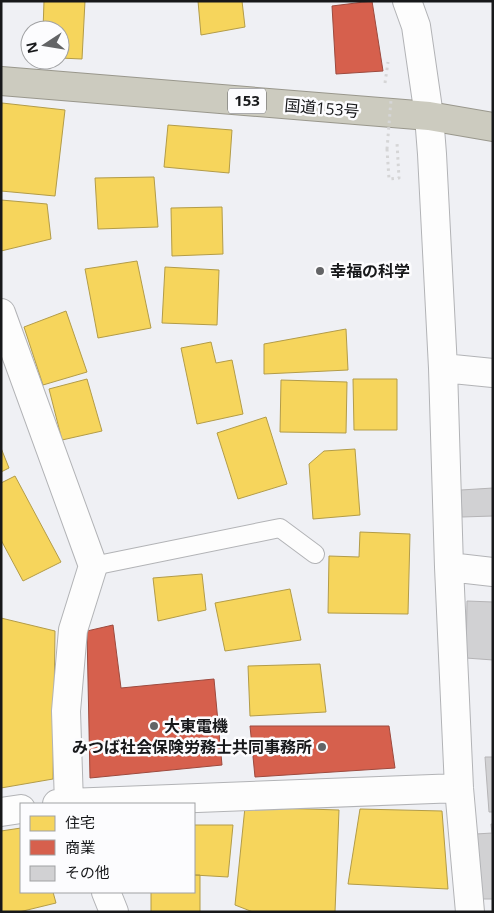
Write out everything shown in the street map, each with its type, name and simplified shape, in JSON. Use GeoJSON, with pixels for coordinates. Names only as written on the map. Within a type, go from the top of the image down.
{"type":"FeatureCollection","features":[{"type":"Feature","properties":{"kind":"highway","name":"国道153号"},"geometry":{"type":"LineString","coordinates":[[1,81],[429,116],[493,127]]}},
{"type":"Feature","properties":{"kind":"street"},"geometry":{"type":"LineString","coordinates":[[406,1],[416,26],[429,116],[432,154],[443,368],[449,567],[459,788],[470,912]]}},
{"type":"Feature","properties":{"kind":"street"},"geometry":{"type":"LineString","coordinates":[[1,313],[93,566],[73,630],[66,711],[65,803]]}},
{"type":"Feature","properties":{"kind":"street"},"geometry":{"type":"LineString","coordinates":[[443,368],[493,373]]}},
{"type":"Feature","properties":{"kind":"street"},"geometry":{"type":"LineString","coordinates":[[449,567],[493,572]]}},
{"type":"Feature","properties":{"kind":"street"},"geometry":{"type":"LineString","coordinates":[[90,803],[459,788]]}},
{"type":"Feature","properties":{"kind":"street"},"geometry":{"type":"LineString","coordinates":[[1,812],[20,809]]}},
{"type":"Feature","properties":{"kind":"street"},"geometry":{"type":"LineString","coordinates":[[106,893],[114,912]]}},
{"type":"Feature","properties":{"kind":"lane"},"geometry":{"type":"LineString","coordinates":[[93,566],[280,528],[315,554]]}},
{"type":"Feature","properties":{"kind":"path"},"geometry":{"type":"LineString","coordinates":[[384,91],[389,57]]}},
{"type":"Feature","properties":{"kind":"path"},"geometry":{"type":"LineString","coordinates":[[391,100],[387,149],[389,179],[399,178],[397,138]]}},
{"type":"Feature","properties":{"kind":"building: 住宅"},"geometry":{"type":"Polygon","coordinates":[[[44,1],[85,1],[82,59],[70,58],[70,20],[43,20],[44,1]]]}},
{"type":"Feature","properties":{"kind":"building: 住宅"},"geometry":{"type":"Polygon","coordinates":[[[198,1],[242,1],[245,27],[201,35],[198,1]]]}},
{"type":"Feature","properties":{"kind":"building: 住宅"},"geometry":{"type":"Polygon","coordinates":[[[2,103],[65,110],[55,196],[1,191],[2,103]]]}},
{"type":"Feature","properties":{"kind":"building: 住宅"},"geometry":{"type":"Polygon","coordinates":[[[168,125],[232,130],[229,173],[164,167],[168,125]]]}},
{"type":"Feature","properties":{"kind":"building: 住宅"},"geometry":{"type":"Polygon","coordinates":[[[154,177],[158,227],[98,229],[95,178],[154,177]]]}},
{"type":"Feature","properties":{"kind":"building: 住宅"},"geometry":{"type":"Polygon","coordinates":[[[1,200],[47,204],[51,239],[1,251],[1,200]]]}},
{"type":"Feature","properties":{"kind":"building: 住宅"},"geometry":{"type":"Polygon","coordinates":[[[222,207],[223,254],[172,256],[171,208],[222,207]]]}},
{"type":"Feature","properties":{"kind":"building: 住宅"},"geometry":{"type":"Polygon","coordinates":[[[137,261],[151,328],[98,338],[85,269],[137,261]]]}},
{"type":"Feature","properties":{"kind":"building: 住宅"},"geometry":{"type":"Polygon","coordinates":[[[165,267],[219,270],[217,325],[162,323],[165,267]]]}},
{"type":"Feature","properties":{"kind":"building: 住宅"},"geometry":{"type":"Polygon","coordinates":[[[66,311],[87,372],[43,385],[24,327],[66,311]]]}},
{"type":"Feature","properties":{"kind":"building: 住宅"},"geometry":{"type":"Polygon","coordinates":[[[346,329],[348,370],[264,374],[264,344],[346,329]]]}},
{"type":"Feature","properties":{"kind":"building: 住宅"},"geometry":{"type":"Polygon","coordinates":[[[211,342],[216,363],[232,360],[243,414],[197,424],[181,348],[211,342]]]}},
{"type":"Feature","properties":{"kind":"building: 住宅"},"geometry":{"type":"Polygon","coordinates":[[[87,379],[102,431],[62,440],[49,389],[87,379]]]}},
{"type":"Feature","properties":{"kind":"building: 住宅"},"geometry":{"type":"Polygon","coordinates":[[[353,379],[397,379],[397,430],[354,430],[353,379]]]}},
{"type":"Feature","properties":{"kind":"building: 住宅"},"geometry":{"type":"Polygon","coordinates":[[[281,380],[347,382],[346,433],[280,432],[281,380]]]}},
{"type":"Feature","properties":{"kind":"building: 住宅"},"geometry":{"type":"Polygon","coordinates":[[[266,417],[287,484],[238,499],[217,433],[266,417]]]}},
{"type":"Feature","properties":{"kind":"building: 住宅"},"geometry":{"type":"Polygon","coordinates":[[[1,448],[9,468],[1,472],[1,448]]]}},
{"type":"Feature","properties":{"kind":"building: 住宅"},"geometry":{"type":"Polygon","coordinates":[[[355,449],[360,515],[313,519],[309,464],[324,451],[355,449]]]}},
{"type":"Feature","properties":{"kind":"building: 住宅"},"geometry":{"type":"Polygon","coordinates":[[[15,476],[61,562],[23,581],[1,540],[1,483],[15,476]]]}},
{"type":"Feature","properties":{"kind":"building: 住宅"},"geometry":{"type":"Polygon","coordinates":[[[360,532],[410,534],[408,614],[328,613],[329,556],[359,557],[360,532]]]}},
{"type":"Feature","properties":{"kind":"building: 住宅"},"geometry":{"type":"Polygon","coordinates":[[[202,574],[206,610],[158,621],[153,578],[202,574]]]}},
{"type":"Feature","properties":{"kind":"building: 住宅"},"geometry":{"type":"Polygon","coordinates":[[[290,589],[301,640],[225,651],[215,603],[290,589]]]}},
{"type":"Feature","properties":{"kind":"building: 住宅"},"geometry":{"type":"Polygon","coordinates":[[[1,618],[55,631],[53,779],[1,788],[1,618]]]}},
{"type":"Feature","properties":{"kind":"building: 住宅"},"geometry":{"type":"Polygon","coordinates":[[[320,664],[326,712],[250,716],[248,666],[320,664]]]}},
{"type":"Feature","properties":{"kind":"building: 住宅"},"geometry":{"type":"Polygon","coordinates":[[[245,807],[339,810],[335,912],[253,912],[235,905],[245,807]]]}},
{"type":"Feature","properties":{"kind":"building: 住宅"},"geometry":{"type":"Polygon","coordinates":[[[360,809],[442,811],[448,889],[348,884],[360,809]]]}},
{"type":"Feature","properties":{"kind":"building: 住宅"},"geometry":{"type":"Polygon","coordinates":[[[195,825],[233,825],[228,877],[195,875],[195,825]]]}},
{"type":"Feature","properties":{"kind":"building: 住宅"},"geometry":{"type":"Polygon","coordinates":[[[20,828],[20,893],[53,893],[56,903],[19,912],[1,912],[1,831],[20,828]]]}},
{"type":"Feature","properties":{"kind":"building: 住宅"},"geometry":{"type":"Polygon","coordinates":[[[195,875],[200,875],[200,912],[151,912],[151,893],[195,893],[195,875]]]}},
{"type":"Feature","properties":{"kind":"building: 商業"},"geometry":{"type":"Polygon","coordinates":[[[372,1],[383,71],[336,74],[332,6],[372,1]]]}},
{"type":"Feature","properties":{"kind":"building: 商業","name":"大東電機"},"geometry":{"type":"Polygon","coordinates":[[[113,625],[121,688],[214,679],[222,765],[90,778],[87,631],[113,625]]]}},
{"type":"Feature","properties":{"kind":"building: 商業","name":"みつば社会保険労務士共同事務所"},"geometry":{"type":"Polygon","coordinates":[[[250,726],[389,726],[395,768],[255,777],[250,726]]]}},
{"type":"Feature","properties":{"kind":"building: その他"},"geometry":{"type":"Polygon","coordinates":[[[493,488],[493,516],[462,517],[461,490],[493,488]]]}},
{"type":"Feature","properties":{"kind":"building: その他"},"geometry":{"type":"Polygon","coordinates":[[[467,601],[493,602],[493,660],[466,658],[467,601]]]}},
{"type":"Feature","properties":{"kind":"building: その他"},"geometry":{"type":"Polygon","coordinates":[[[485,757],[493,757],[493,812],[489,812],[485,757]]]}},
{"type":"Feature","properties":{"kind":"building: その他"},"geometry":{"type":"Polygon","coordinates":[[[491,824],[493,824],[493,899],[480,899],[476,834],[492,833],[491,824]]]}},
{"type":"Feature","properties":{"kind":"place","name":"幸福の科学"},"geometry":{"type":"Point","coordinates":[320,271]}},
{"type":"Feature","properties":{"kind":"place","name":"大東電機"},"geometry":{"type":"Point","coordinates":[154,726]}},
{"type":"Feature","properties":{"kind":"place","name":"みつば社会保険労務士共同事務所"},"geometry":{"type":"Point","coordinates":[322,747]}}]}
